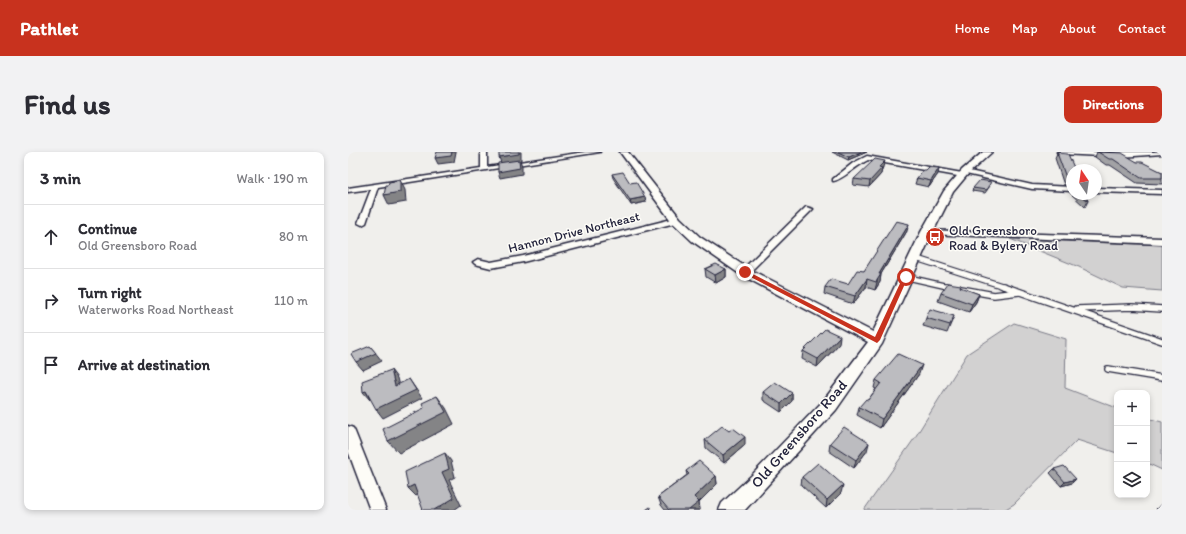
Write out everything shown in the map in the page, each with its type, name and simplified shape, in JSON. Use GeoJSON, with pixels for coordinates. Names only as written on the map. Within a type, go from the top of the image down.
{"type":"FeatureCollection","features":[{"type":"Feature","properties":{"kind":"street"},"geometry":{"type":"LineString","coordinates":[[484,152],[484,169]]}},
{"type":"Feature","properties":{"kind":"street"},"geometry":{"type":"LineString","coordinates":[[348,190],[597,152]]}},
{"type":"Feature","properties":{"kind":"street"},"geometry":{"type":"LineString","coordinates":[[624,152],[676,220],[696,239],[745,272],[877,340]]}},
{"type":"Feature","properties":{"kind":"street","name":"Old Greensboro Road"},"geometry":{"type":"LineString","coordinates":[[730,510],[759,482],[830,404],[877,340],[927,232],[949,191],[964,173],[988,152]]}},
{"type":"Feature","properties":{"kind":"street"},"geometry":{"type":"LineString","coordinates":[[1060,152],[1121,155],[1162,152]]}},
{"type":"Feature","properties":{"kind":"street"},"geometry":{"type":"LineString","coordinates":[[1151,154],[1162,158]]}},
{"type":"Feature","properties":{"kind":"street"},"geometry":{"type":"LineString","coordinates":[[835,180],[855,164],[867,158],[964,173],[1032,187],[1066,189]]}},
{"type":"Feature","properties":{"kind":"street"},"geometry":{"type":"LineString","coordinates":[[362,223],[375,186]]}},
{"type":"Feature","properties":{"kind":"street"},"geometry":{"type":"LineString","coordinates":[[1102,190],[1162,192]]}},
{"type":"Feature","properties":{"kind":"street"},"geometry":{"type":"LineString","coordinates":[[745,272],[809,209]]}},
{"type":"Feature","properties":{"kind":"street","name":"Hannon Drive Northeast"},"geometry":{"type":"LineString","coordinates":[[478,262],[491,265],[523,259],[676,220]]}},
{"type":"Feature","properties":{"kind":"street"},"geometry":{"type":"LineString","coordinates":[[927,232],[1162,242]]}},
{"type":"Feature","properties":{"kind":"street"},"geometry":{"type":"LineString","coordinates":[[348,432],[378,510]]}},
{"type":"Feature","properties":{"kind":"lane"},"geometry":{"type":"LineString","coordinates":[[915,258],[1073,309],[1162,341]]}},
{"type":"Feature","properties":{"kind":"lane"},"geometry":{"type":"LineString","coordinates":[[906,277],[940,286],[994,295],[1020,292]]}},
{"type":"Feature","properties":{"kind":"lane"},"geometry":{"type":"LineString","coordinates":[[1073,309],[1132,307],[1162,309]]}},
{"type":"Feature","properties":{"kind":"lane"},"geometry":{"type":"LineString","coordinates":[[1108,369],[1162,378]]}},
{"type":"Feature","properties":{"kind":"shaded area"},"geometry":{"type":"Polygon","coordinates":[[[1010,239],[1162,245],[1162,291],[1123,288],[1079,267],[1010,239]]]}},
{"type":"Feature","properties":{"kind":"shaded area"},"geometry":{"type":"Polygon","coordinates":[[[1014,323],[1066,339],[1065,388],[1114,407],[1114,452],[1077,440],[1014,504],[1004,510],[864,510],[914,439],[967,354],[1014,323]]]}},
{"type":"Feature","properties":{"kind":"shaded area"},"geometry":{"type":"Polygon","coordinates":[[[1150,419],[1162,422],[1162,470],[1150,464],[1150,419]]]}},
{"type":"Feature","properties":{"kind":"building"},"geometry":{"type":"Polygon","coordinates":[[[437,152],[452,152],[451,156],[435,158],[437,152]]]}},
{"type":"Feature","properties":{"kind":"building"},"geometry":{"type":"Polygon","coordinates":[[[499,152],[519,152],[519,154],[499,157],[499,152]]]}},
{"type":"Feature","properties":{"kind":"building"},"geometry":{"type":"Polygon","coordinates":[[[838,152],[861,152],[849,157],[838,152]]]}},
{"type":"Feature","properties":{"kind":"building"},"geometry":{"type":"Polygon","coordinates":[[[1098,152],[1122,153],[1137,162],[1142,162],[1162,172],[1162,178],[1141,178],[1113,159],[1109,159],[1098,152]]]}},
{"type":"Feature","properties":{"kind":"building"},"geometry":{"type":"Polygon","coordinates":[[[1057,153],[1068,154],[1072,164],[1066,164],[1066,177],[1057,153]]]}},
{"type":"Feature","properties":{"kind":"building"},"geometry":{"type":"Polygon","coordinates":[[[875,159],[885,161],[879,167],[882,168],[870,181],[854,179],[875,159]]]}},
{"type":"Feature","properties":{"kind":"building"},"geometry":{"type":"Polygon","coordinates":[[[519,160],[520,168],[498,172],[498,163],[519,160]]]}},
{"type":"Feature","properties":{"kind":"building"},"geometry":{"type":"Polygon","coordinates":[[[929,167],[939,168],[931,181],[917,178],[923,170],[926,170],[929,167]]]}},
{"type":"Feature","properties":{"kind":"building"},"geometry":{"type":"Polygon","coordinates":[[[623,172],[630,183],[636,182],[645,197],[630,200],[612,174],[623,172]]]}},
{"type":"Feature","properties":{"kind":"building"},"geometry":{"type":"Polygon","coordinates":[[[400,180],[400,192],[384,195],[386,185],[388,185],[389,182],[400,180]]]}},
{"type":"Feature","properties":{"kind":"building"},"geometry":{"type":"Polygon","coordinates":[[[980,180],[991,182],[986,190],[973,188],[980,180]]]}},
{"type":"Feature","properties":{"kind":"building"},"geometry":{"type":"Polygon","coordinates":[[[896,221],[909,224],[879,274],[881,274],[876,282],[867,279],[855,296],[825,287],[831,279],[848,284],[857,270],[864,271],[896,221]]]}},
{"type":"Feature","properties":{"kind":"building"},"geometry":{"type":"Polygon","coordinates":[[[716,264],[726,269],[715,275],[705,269],[716,264]]]}},
{"type":"Feature","properties":{"kind":"building"},"geometry":{"type":"Polygon","coordinates":[[[948,283],[961,285],[960,287],[979,294],[972,304],[941,293],[948,283]]]}},
{"type":"Feature","properties":{"kind":"building"},"geometry":{"type":"Polygon","coordinates":[[[930,309],[954,316],[950,325],[926,318],[930,309]]]}},
{"type":"Feature","properties":{"kind":"building"},"geometry":{"type":"Polygon","coordinates":[[[825,329],[840,336],[818,359],[803,351],[825,329]]]}},
{"type":"Feature","properties":{"kind":"building"},"geometry":{"type":"Polygon","coordinates":[[[370,346],[376,353],[356,362],[351,354],[370,346]]]}},
{"type":"Feature","properties":{"kind":"building"},"geometry":{"type":"Polygon","coordinates":[[[898,354],[922,365],[882,419],[859,407],[866,399],[868,400],[881,383],[876,380],[898,354]]]}},
{"type":"Feature","properties":{"kind":"building"},"geometry":{"type":"Polygon","coordinates":[[[391,370],[395,386],[409,379],[416,390],[376,409],[366,391],[363,392],[362,381],[391,370]]]}},
{"type":"Feature","properties":{"kind":"building"},"geometry":{"type":"Polygon","coordinates":[[[775,382],[792,393],[781,404],[763,392],[775,382]]]}},
{"type":"Feature","properties":{"kind":"building"},"geometry":{"type":"Polygon","coordinates":[[[437,396],[446,412],[388,441],[383,429],[424,408],[422,403],[437,396]]]}},
{"type":"Feature","properties":{"kind":"building"},"geometry":{"type":"Polygon","coordinates":[[[722,426],[729,431],[733,428],[745,437],[723,455],[705,440],[722,426]]]}},
{"type":"Feature","properties":{"kind":"building"},"geometry":{"type":"Polygon","coordinates":[[[844,427],[869,443],[856,460],[830,443],[844,427]]]}},
{"type":"Feature","properties":{"kind":"building"},"geometry":{"type":"Polygon","coordinates":[[[445,453],[449,469],[442,472],[454,498],[434,510],[423,510],[414,485],[408,488],[405,472],[445,453]]]}},
{"type":"Feature","properties":{"kind":"building"},"geometry":{"type":"Polygon","coordinates":[[[699,461],[716,476],[694,497],[699,502],[689,510],[669,510],[658,497],[689,474],[686,471],[699,461]]]}},
{"type":"Feature","properties":{"kind":"building"},"geometry":{"type":"Polygon","coordinates":[[[818,463],[843,485],[827,500],[802,477],[818,463]]]}},
{"type":"Feature","properties":{"kind":"building"},"geometry":{"type":"Polygon","coordinates":[[[1064,466],[1076,479],[1065,482],[1054,469],[1064,466]]]}},
{"type":"Feature","properties":{"kind":"place","name":"Old Greensboro Road & Bylery Road"},"geometry":{"type":"Point","coordinates":[935,237]}},
{"type":"Feature","properties":{"kind":"route"},"geometry":{"type":"LineString","coordinates":[[745,272],[877,340],[906,277]]}}]}
